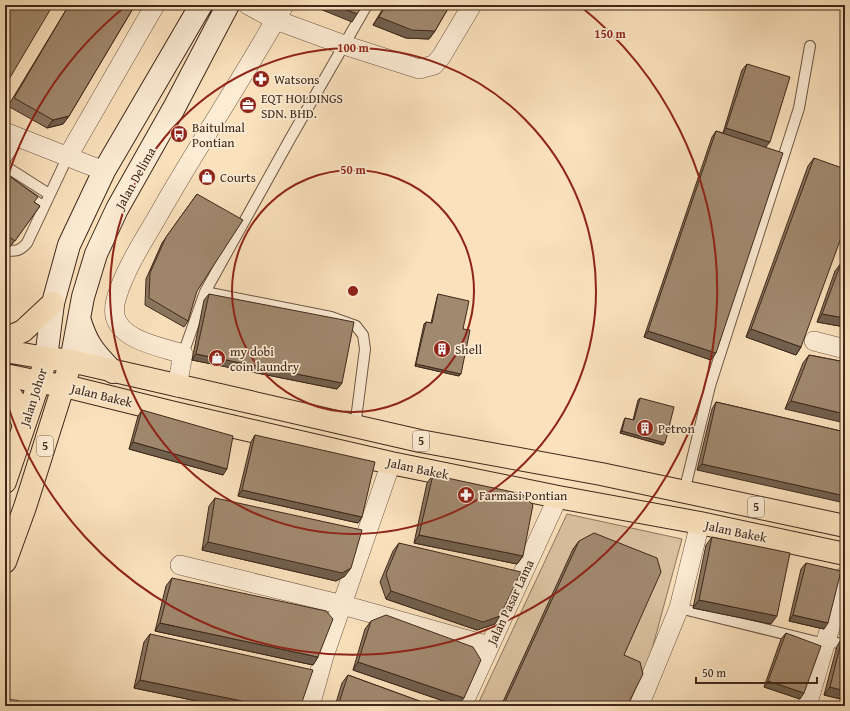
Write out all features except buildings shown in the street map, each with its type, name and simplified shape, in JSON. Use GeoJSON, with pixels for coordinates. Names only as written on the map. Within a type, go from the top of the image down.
{"type":"FeatureCollection","features":[{"type":"Feature","properties":{"kind":"main road"},"geometry":{"type":"LineString","coordinates":[[5,339],[23,331],[53,302]]}},
{"type":"Feature","properties":{"kind":"main road","name":"Jalan Bakek"},"geometry":{"type":"LineString","coordinates":[[5,351],[71,361],[177,387],[420,441],[601,474],[845,526]]}},
{"type":"Feature","properties":{"kind":"main road","name":"Jalan Johor"},"geometry":{"type":"LineString","coordinates":[[5,482],[40,382],[46,358]]}},
{"type":"Feature","properties":{"kind":"main road","name":"Jalan Johor"},"geometry":{"type":"LineString","coordinates":[[5,562],[65,386],[71,361]]}},
{"type":"Feature","properties":{"kind":"main road","name":"Jalan Bakek"},"geometry":{"type":"LineString","coordinates":[[5,375],[65,386],[391,463],[558,497],[700,523],[845,554]]}},
{"type":"Feature","properties":{"kind":"main road"},"geometry":{"type":"LineString","coordinates":[[5,386],[15,402],[24,426]]}},
{"type":"Feature","properties":{"kind":"street"},"geometry":{"type":"LineString","coordinates":[[68,156],[155,5]]}},
{"type":"Feature","properties":{"kind":"street"},"geometry":{"type":"LineString","coordinates":[[46,358],[53,302],[69,245],[104,171],[201,5]]}},
{"type":"Feature","properties":{"kind":"street","name":"Jalan Delima"},"geometry":{"type":"LineString","coordinates":[[71,361],[83,297],[96,254],[117,209],[174,108],[228,5]]}},
{"type":"Feature","properties":{"kind":"street"},"geometry":{"type":"LineString","coordinates":[[248,5],[280,12],[344,45],[419,69],[434,65],[441,57],[472,5]]}},
{"type":"Feature","properties":{"kind":"street"},"geometry":{"type":"LineString","coordinates":[[177,387],[183,354],[137,339],[128,335],[120,328],[115,316],[117,296],[129,268],[190,161],[280,12]]}},
{"type":"Feature","properties":{"kind":"street"},"geometry":{"type":"LineString","coordinates":[[12,135],[112,174],[117,173],[174,108]]}},
{"type":"Feature","properties":{"kind":"street"},"geometry":{"type":"LineString","coordinates":[[79,317],[85,339],[93,351],[114,372]]}},
{"type":"Feature","properties":{"kind":"street"},"geometry":{"type":"LineString","coordinates":[[814,342],[845,348]]}},
{"type":"Feature","properties":{"kind":"street"},"geometry":{"type":"LineString","coordinates":[[310,706],[324,656],[343,605],[391,463]]}},
{"type":"Feature","properties":{"kind":"street","name":"Jalan Pasar Lama"},"geometry":{"type":"LineString","coordinates":[[462,706],[558,497]]}},
{"type":"Feature","properties":{"kind":"street"},"geometry":{"type":"LineString","coordinates":[[639,706],[679,608],[700,523]]}},
{"type":"Feature","properties":{"kind":"street"},"geometry":{"type":"LineString","coordinates":[[180,565],[343,605],[489,646]]}},
{"type":"Feature","properties":{"kind":"street"},"geometry":{"type":"LineString","coordinates":[[807,706],[845,576]]}},
{"type":"Feature","properties":{"kind":"lane"},"geometry":{"type":"LineString","coordinates":[[183,354],[205,292],[367,5]]}},
{"type":"Feature","properties":{"kind":"lane"},"geometry":{"type":"LineString","coordinates":[[684,492],[710,386],[799,108],[810,46]]}},
{"type":"Feature","properties":{"kind":"lane"},"geometry":{"type":"LineString","coordinates":[[5,160],[12,135]]}},
{"type":"Feature","properties":{"kind":"lane"},"geometry":{"type":"LineString","coordinates":[[5,250],[14,252],[24,246],[68,156]]}},
{"type":"Feature","properties":{"kind":"lane"},"geometry":{"type":"LineString","coordinates":[[5,166],[49,194]]}},
{"type":"Feature","properties":{"kind":"lane"},"geometry":{"type":"LineString","coordinates":[[5,182],[8,182],[43,206]]}},
{"type":"Feature","properties":{"kind":"lane"},"geometry":{"type":"LineString","coordinates":[[205,292],[331,317],[356,326],[363,335],[365,349],[355,427]]}},
{"type":"Feature","properties":{"kind":"lane"},"geometry":{"type":"LineString","coordinates":[[679,608],[826,642],[845,645]]}},
{"type":"Feature","properties":{"kind":"lane"},"geometry":{"type":"LineString","coordinates":[[5,704],[17,706]]}},
{"type":"Feature","properties":{"kind":"shaded area"},"geometry":{"type":"Polygon","coordinates":[[[567,514],[682,539],[648,664],[630,706],[477,706],[567,514]]]}},
{"type":"Feature","properties":{"kind":"place","name":"Watsons"},"geometry":{"type":"Point","coordinates":[261,79]}},
{"type":"Feature","properties":{"kind":"place","name":"EQT HOLDINGS SDN. BHD."},"geometry":{"type":"Point","coordinates":[248,105]}},
{"type":"Feature","properties":{"kind":"place","name":"Baitulmal Pontian"},"geometry":{"type":"Point","coordinates":[179,134]}},
{"type":"Feature","properties":{"kind":"place","name":"Courts"},"geometry":{"type":"Point","coordinates":[207,177]}},
{"type":"Feature","properties":{"kind":"place","name":"Shell"},"geometry":{"type":"Point","coordinates":[442,349]}},
{"type":"Feature","properties":{"kind":"place","name":"my dobi coin laundry"},"geometry":{"type":"Point","coordinates":[217,358]}},
{"type":"Feature","properties":{"kind":"place","name":"Petron"},"geometry":{"type":"Point","coordinates":[645,428]}},
{"type":"Feature","properties":{"kind":"place","name":"Farmasi Pontian"},"geometry":{"type":"Point","coordinates":[466,495]}}]}
